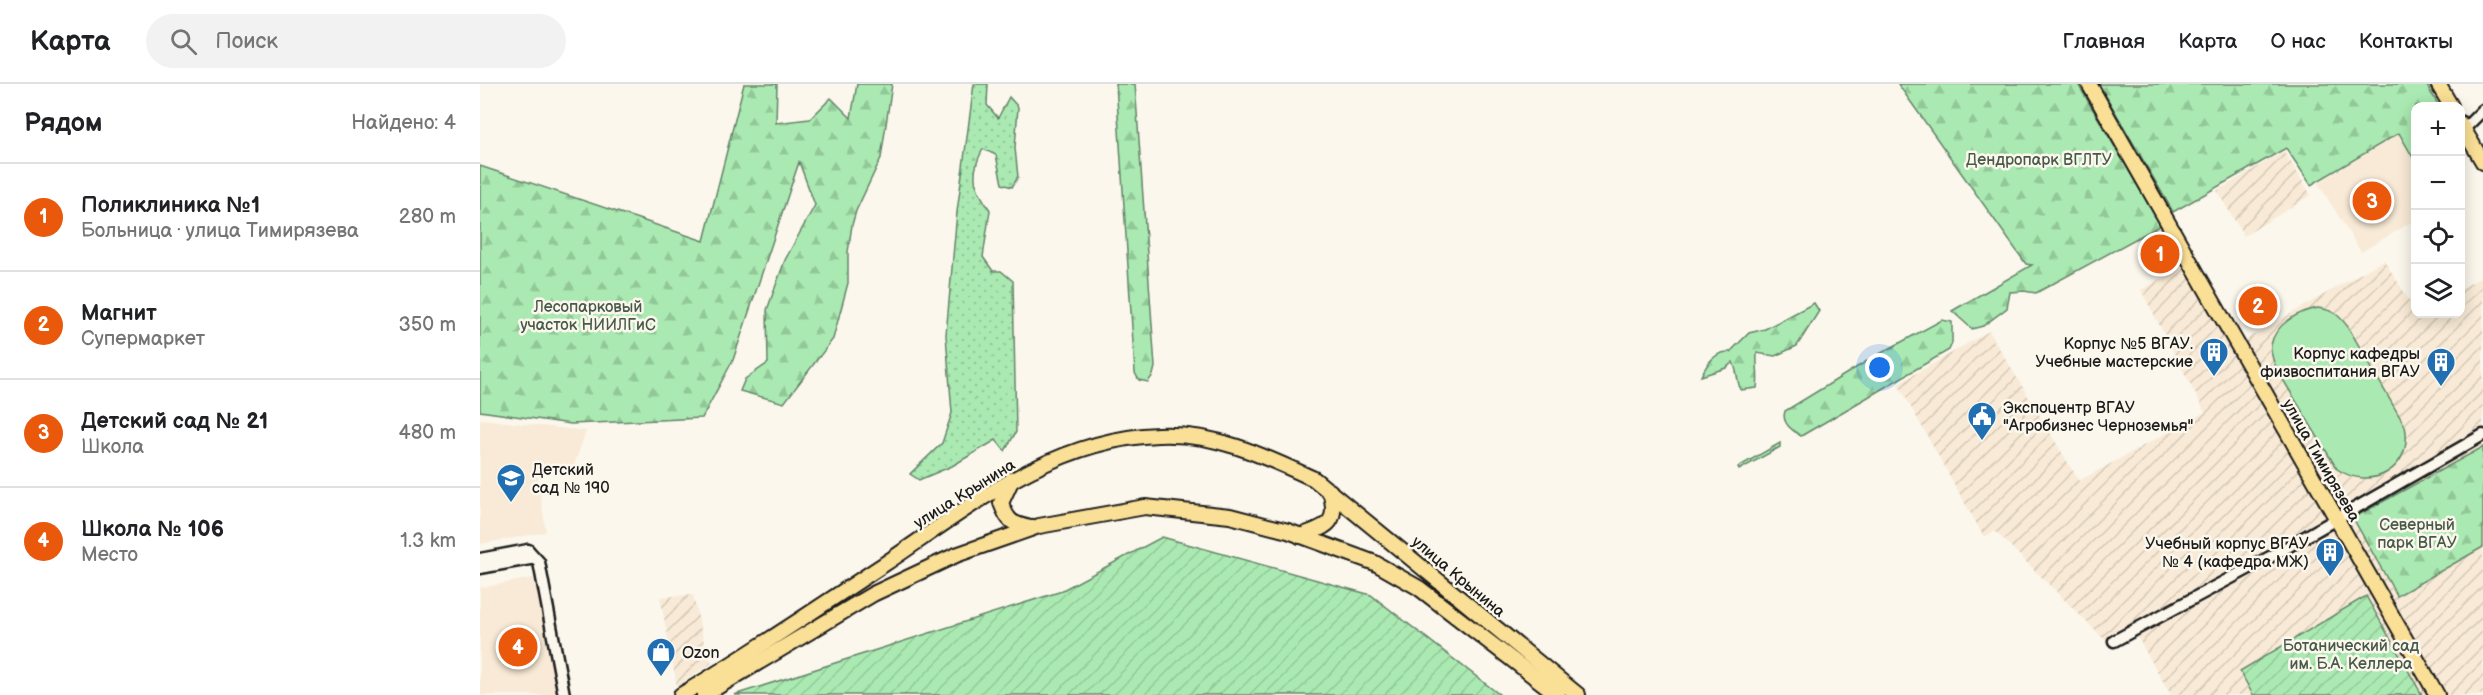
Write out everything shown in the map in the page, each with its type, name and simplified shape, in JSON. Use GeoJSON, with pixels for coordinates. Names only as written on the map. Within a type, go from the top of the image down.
{"type":"FeatureCollection","features":[{"type":"Feature","properties":{"kind":"main road","name":"улица Тимирязева"},"geometry":{"type":"LineString","coordinates":[[2089,84],[2437,695]]}},
{"type":"Feature","properties":{"kind":"main road"},"geometry":{"type":"LineString","coordinates":[[2438,84],[2449,102]]}},
{"type":"Feature","properties":{"kind":"main road"},"geometry":{"type":"LineString","coordinates":[[2465,131],[2483,162]]}},
{"type":"Feature","properties":{"kind":"main road","name":"улица Крынина"},"geometry":{"type":"LineString","coordinates":[[681,695],[748,654],[1012,479],[1078,449],[1118,438],[1161,434],[1219,440],[1314,479],[1578,695]]}},
{"type":"Feature","properties":{"kind":"main road"},"geometry":{"type":"LineString","coordinates":[[1012,479],[1001,503],[1006,518],[1016,524],[1032,528]]}},
{"type":"Feature","properties":{"kind":"main road"},"geometry":{"type":"LineString","coordinates":[[1300,536],[1321,529],[1331,521],[1335,509],[1330,491]]}},
{"type":"Feature","properties":{"kind":"main road","name":"улица Крынина"},"geometry":{"type":"LineString","coordinates":[[704,695],[873,594],[956,555],[1032,528],[1145,507],[1230,516],[1300,536],[1375,563],[1419,588],[1558,695]]}},
{"type":"Feature","properties":{"kind":"street"},"geometry":{"type":"LineString","coordinates":[[2465,124],[2483,110]]}},
{"type":"Feature","properties":{"kind":"street"},"geometry":{"type":"LineString","coordinates":[[2114,640],[2173,611],[2483,435]]}},
{"type":"Feature","properties":{"kind":"street"},"geometry":{"type":"LineString","coordinates":[[480,559],[529,554]]}},
{"type":"Feature","properties":{"kind":"street"},"geometry":{"type":"LineString","coordinates":[[480,568],[529,554]]}},
{"type":"Feature","properties":{"kind":"street"},"geometry":{"type":"LineString","coordinates":[[529,554],[542,574],[564,695]]}},
{"type":"Feature","properties":{"kind":"shaded area"},"geometry":{"type":"Polygon","coordinates":[[[2399,134],[2411,153],[2411,222],[2361,252],[2318,183],[2399,134]]]}},
{"type":"Feature","properties":{"kind":"shaded area"},"geometry":{"type":"Polygon","coordinates":[[[2284,151],[2311,195],[2244,236],[2217,191],[2284,151]]]}},
{"type":"Feature","properties":{"kind":"shaded area"},"geometry":{"type":"Polygon","coordinates":[[[2384,260],[2411,304],[2411,318],[2465,318],[2465,287],[2483,276],[2483,695],[2171,695],[2135,633],[2110,645],[1995,531],[1984,537],[1898,384],[1989,331],[2079,481],[2205,412],[2141,290],[2187,265],[2233,347],[2384,260]]]}},
{"type":"Feature","properties":{"kind":"shaded area","name":"Детский сад № 190"},"geometry":{"type":"Polygon","coordinates":[[[480,419],[586,431],[573,468],[537,473],[546,532],[480,544],[480,419]]]}},
{"type":"Feature","properties":{"kind":"shaded area"},"geometry":{"type":"Polygon","coordinates":[[[533,578],[546,616],[558,695],[480,695],[480,588],[533,578]]]}},
{"type":"Feature","properties":{"kind":"shaded area"},"geometry":{"type":"Polygon","coordinates":[[[693,595],[705,647],[712,663],[677,686],[660,597],[693,595]]]}},
{"type":"Feature","properties":{"kind":"green space","name":"Лесопарковый участок НИИЛГиС"},"geometry":{"type":"Polygon","coordinates":[[[744,84],[777,84],[776,123],[810,119],[831,98],[851,118],[857,84],[892,84],[881,158],[856,211],[852,225],[848,252],[848,283],[833,339],[784,403],[740,391],[745,379],[768,363],[767,310],[785,260],[815,205],[799,162],[733,360],[702,418],[571,424],[480,411],[480,166],[704,241],[744,84]]]}},
{"type":"Feature","properties":{"kind":"green space"},"geometry":{"type":"Polygon","coordinates":[[[974,84],[988,84],[987,105],[998,118],[1009,97],[1018,107],[1015,148],[1018,177],[1012,187],[1002,184],[996,155],[983,149],[975,174],[977,187],[990,210],[983,257],[993,271],[1001,271],[1013,281],[1016,432],[1005,451],[996,440],[952,466],[919,480],[910,474],[942,443],[952,413],[946,335],[957,212],[974,84]]]}},
{"type":"Feature","properties":{"kind":"green space"},"geometry":{"type":"Polygon","coordinates":[[[1116,84],[1135,84],[1155,367],[1148,382],[1139,380],[1135,373],[1116,84]]]}},
{"type":"Feature","properties":{"kind":"green space","name":"Дендропарк ВГЛТУ"},"geometry":{"type":"Polygon","coordinates":[[[1898,84],[2078,84],[2161,225],[2036,293],[2010,292],[2007,308],[1983,326],[1972,329],[1952,311],[2032,265],[2026,264],[1898,84]]]}},
{"type":"Feature","properties":{"kind":"green space"},"geometry":{"type":"Polygon","coordinates":[[[2099,84],[2426,84],[2437,102],[2411,102],[2411,154],[2399,133],[2311,185],[2286,148],[2173,212],[2099,84]]]}},
{"type":"Feature","properties":{"kind":"green space"},"geometry":{"type":"Polygon","coordinates":[[[1814,303],[1819,311],[1797,346],[1775,356],[1757,353],[1757,388],[1741,390],[1733,362],[1726,368],[1701,376],[1712,359],[1725,352],[1730,352],[1749,333],[1765,329],[1814,303]]]}},
{"type":"Feature","properties":{"kind":"green space"},"geometry":{"type":"Polygon","coordinates":[[[2318,308],[2335,314],[2348,327],[2405,426],[2406,441],[2403,454],[2396,465],[2376,477],[2350,476],[2337,469],[2273,360],[2271,345],[2277,331],[2296,315],[2318,308]]]}},
{"type":"Feature","properties":{"kind":"green space"},"geometry":{"type":"Polygon","coordinates":[[[1942,320],[1952,322],[1952,343],[1949,350],[1801,436],[1786,423],[1785,411],[1872,358],[1942,320]]]}},
{"type":"Feature","properties":{"kind":"green space"},"geometry":{"type":"Polygon","coordinates":[[[1780,443],[1780,447],[1739,470],[1738,467],[1780,443]]]}},
{"type":"Feature","properties":{"kind":"green space","name":"Северный парк ВГАУ"},"geometry":{"type":"Polygon","coordinates":[[[2483,447],[2483,547],[2397,596],[2353,518],[2483,447]]]}},
{"type":"Feature","properties":{"kind":"green space"},"geometry":{"type":"Polygon","coordinates":[[[1162,537],[1371,595],[1500,695],[734,695],[1059,592],[1162,537]]]}},
{"type":"Feature","properties":{"kind":"green space","name":"Ботанический сад им. Б.А. Келлера"},"geometry":{"type":"Polygon","coordinates":[[[2366,596],[2422,695],[2253,695],[2240,671],[2366,596]]]}},
{"type":"Feature","properties":{"kind":"place","name":"Детский сад № 21"},"geometry":{"type":"Point","coordinates":[2372,201]}},
{"type":"Feature","properties":{"kind":"place","name":"Поликлиника №1"},"geometry":{"type":"Point","coordinates":[2160,254]}},
{"type":"Feature","properties":{"kind":"place","name":"Магнит"},"geometry":{"type":"Point","coordinates":[2258,306]}},
{"type":"Feature","properties":{"kind":"place","name":"Корпус №5 ВГАУ. Учебные мастерские"},"geometry":{"type":"Point","coordinates":[2214,378]}},
{"type":"Feature","properties":{"kind":"place","name":"Корпус кафедры физвоспитания ВГАУ"},"geometry":{"type":"Point","coordinates":[2441,388]}},
{"type":"Feature","properties":{"kind":"place","name":"Экспоцентр ВГАУ \"Агробизнес Черноземья\""},"geometry":{"type":"Point","coordinates":[1982,442]}},
{"type":"Feature","properties":{"kind":"place","name":"Детский сад № 190"},"geometry":{"type":"Point","coordinates":[511,504]}},
{"type":"Feature","properties":{"kind":"place","name":"Учебный корпус ВГАУ № 4 (кафедра МЖ)"},"geometry":{"type":"Point","coordinates":[2330,578]}},
{"type":"Feature","properties":{"kind":"place","name":"Школа № 106"},"geometry":{"type":"Point","coordinates":[518,647]}},
{"type":"Feature","properties":{"kind":"place","name":"Ozon"},"geometry":{"type":"Point","coordinates":[661,678]}}]}
